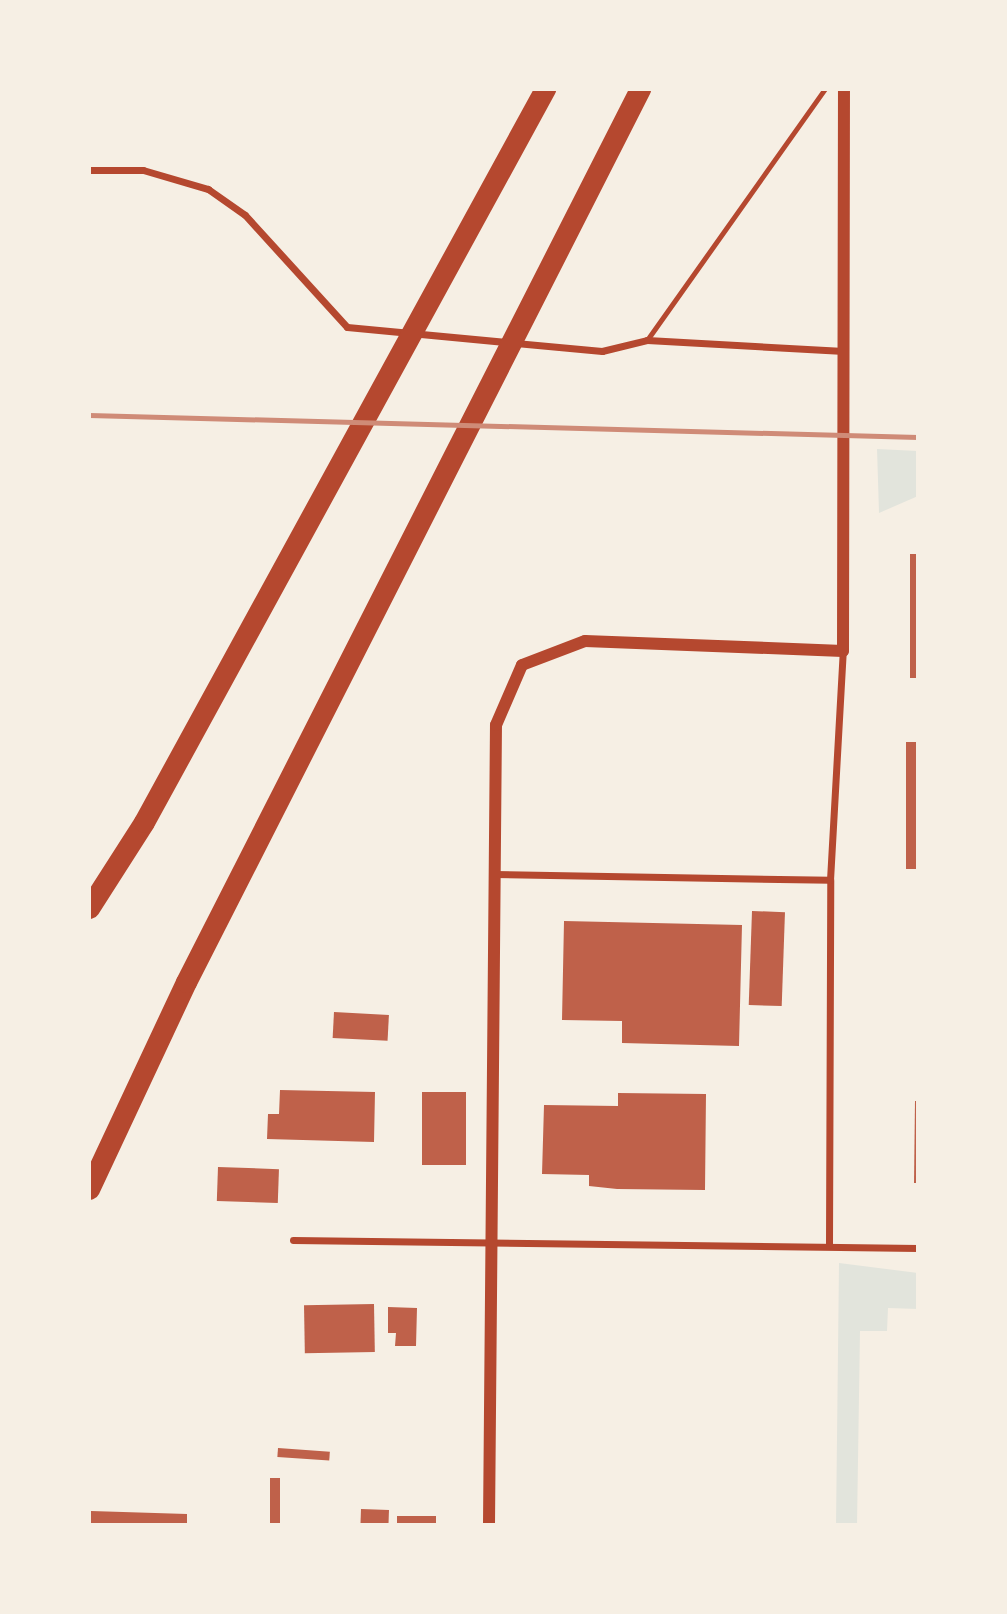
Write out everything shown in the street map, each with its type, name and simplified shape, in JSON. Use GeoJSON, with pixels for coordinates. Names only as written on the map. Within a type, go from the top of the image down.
{"type":"FeatureCollection","features":[{"type":"Feature","properties":{"kind":"highway"},"geometry":{"type":"LineString","coordinates":[[89,908],[144,822],[325,497],[545,89]]}},
{"type":"Feature","properties":{"kind":"highway"},"geometry":{"type":"LineString","coordinates":[[89,1189],[430,498],[640,89]]}},
{"type":"Feature","properties":{"kind":"street"},"geometry":{"type":"LineString","coordinates":[[829,1245],[830,880],[843,651],[844,89]]}},
{"type":"Feature","properties":{"kind":"street"},"geometry":{"type":"LineString","coordinates":[[89,170],[143,170],[208,189],[245,215],[347,327],[602,351],[647,340],[844,351]]}},
{"type":"Feature","properties":{"kind":"street"},"geometry":{"type":"LineString","coordinates":[[489,1525],[491,874],[496,725],[522,665],[585,641],[843,651]]}},
{"type":"Feature","properties":{"kind":"street"},"geometry":{"type":"LineString","coordinates":[[491,874],[830,880]]}},
{"type":"Feature","properties":{"kind":"street"},"geometry":{"type":"LineString","coordinates":[[293,1240],[918,1248]]}},
{"type":"Feature","properties":{"kind":"lane"},"geometry":{"type":"LineString","coordinates":[[647,340],[825,89]]}},
{"type":"Feature","properties":{"kind":"shaded area"},"geometry":{"type":"Polygon","coordinates":[[[877,449],[918,451],[918,496],[879,513],[877,449]]]}},
{"type":"Feature","properties":{"kind":"shaded area"},"geometry":{"type":"Polygon","coordinates":[[[839,1263],[918,1273],[918,1309],[888,1308],[887,1331],[860,1331],[857,1525],[836,1525],[839,1263]]]}},
{"type":"Feature","properties":{"kind":"building"},"geometry":{"type":"Polygon","coordinates":[[[910,554],[918,554],[918,678],[910,678],[910,554]]]}},
{"type":"Feature","properties":{"kind":"building"},"geometry":{"type":"Polygon","coordinates":[[[906,742],[918,742],[918,869],[906,869],[906,742]]]}},
{"type":"Feature","properties":{"kind":"building"},"geometry":{"type":"Polygon","coordinates":[[[752,911],[785,912],[782,1006],[749,1005],[752,911]]]}},
{"type":"Feature","properties":{"kind":"building"},"geometry":{"type":"Polygon","coordinates":[[[564,921],[742,925],[739,1046],[622,1043],[622,1021],[562,1020],[564,921]]]}},
{"type":"Feature","properties":{"kind":"building"},"geometry":{"type":"Polygon","coordinates":[[[334,1012],[389,1015],[388,1041],[333,1038],[334,1012]]]}},
{"type":"Feature","properties":{"kind":"building"},"geometry":{"type":"Polygon","coordinates":[[[280,1090],[375,1092],[374,1142],[267,1139],[268,1114],[279,1114],[280,1090]]]}},
{"type":"Feature","properties":{"kind":"building"},"geometry":{"type":"Polygon","coordinates":[[[422,1092],[466,1092],[466,1165],[422,1165],[422,1092]]]}},
{"type":"Feature","properties":{"kind":"building"},"geometry":{"type":"Polygon","coordinates":[[[618,1093],[706,1094],[705,1190],[617,1189],[589,1186],[589,1175],[542,1174],[544,1105],[618,1106],[618,1093]]]}},
{"type":"Feature","properties":{"kind":"building"},"geometry":{"type":"Polygon","coordinates":[[[915,1101],[918,1101],[918,1183],[914,1183],[915,1101]]]}},
{"type":"Feature","properties":{"kind":"building"},"geometry":{"type":"Polygon","coordinates":[[[218,1167],[279,1169],[278,1203],[217,1201],[218,1167]]]}},
{"type":"Feature","properties":{"kind":"building"},"geometry":{"type":"Polygon","coordinates":[[[374,1304],[375,1352],[305,1353],[304,1305],[374,1304]]]}},
{"type":"Feature","properties":{"kind":"building"},"geometry":{"type":"Polygon","coordinates":[[[388,1307],[417,1308],[416,1346],[395,1346],[396,1333],[388,1333],[388,1307]]]}},
{"type":"Feature","properties":{"kind":"building"},"geometry":{"type":"Polygon","coordinates":[[[278,1448],[330,1452],[329,1461],[277,1457],[278,1448]]]}},
{"type":"Feature","properties":{"kind":"building"},"geometry":{"type":"Polygon","coordinates":[[[270,1478],[280,1478],[280,1525],[270,1525],[270,1478]]]}},
{"type":"Feature","properties":{"kind":"building"},"geometry":{"type":"Polygon","coordinates":[[[361,1509],[389,1510],[388,1525],[360,1525],[361,1509]]]}},
{"type":"Feature","properties":{"kind":"building"},"geometry":{"type":"Polygon","coordinates":[[[91,1511],[187,1514],[187,1525],[91,1525],[91,1511]]]}},
{"type":"Feature","properties":{"kind":"building"},"geometry":{"type":"Polygon","coordinates":[[[397,1516],[436,1516],[436,1525],[397,1525],[397,1516]]]}},
{"type":"Feature","properties":{"kind":"railway"},"geometry":{"type":"LineString","coordinates":[[89,415],[918,437]]}}]}
